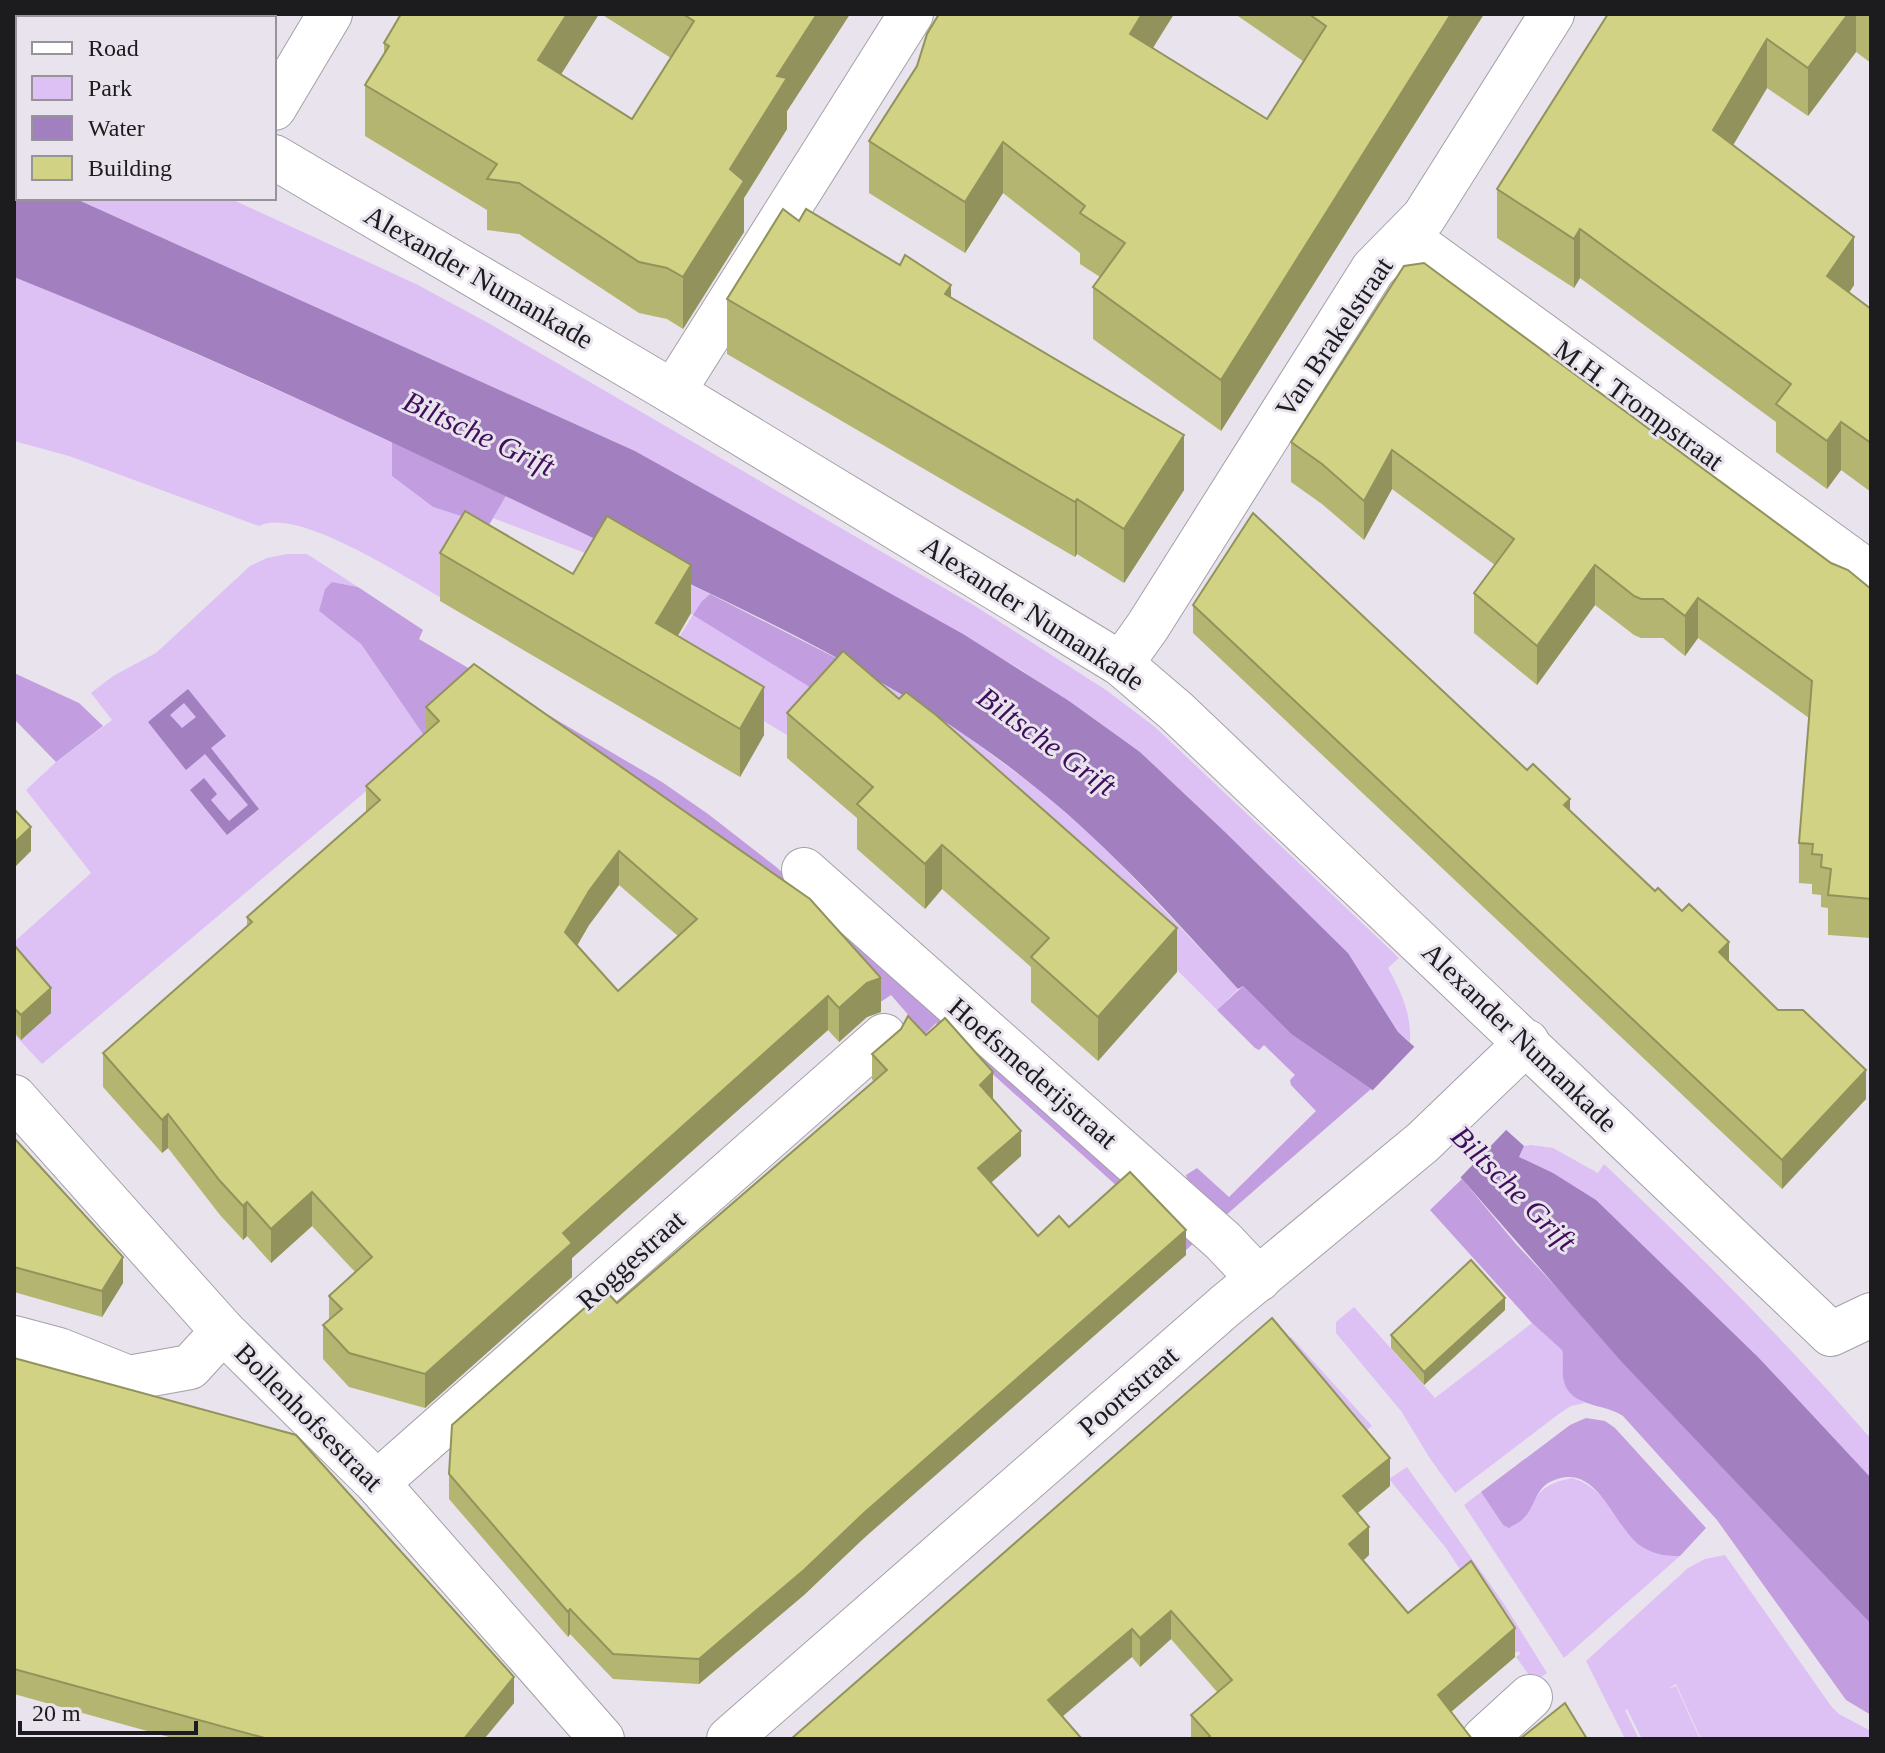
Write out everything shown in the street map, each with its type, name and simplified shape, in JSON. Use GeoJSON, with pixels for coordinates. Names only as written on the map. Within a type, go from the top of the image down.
{"type":"FeatureCollection","features":[{"type":"Feature","properties":{"kind":"street"},"geometry":{"type":"LineString","coordinates":[[276,105],[330,14]]}},
{"type":"Feature","properties":{"kind":"street"},"geometry":{"type":"LineString","coordinates":[[673,392],[911,14]]}},
{"type":"Feature","properties":{"kind":"street","name":"Van Brakelstraat"},"geometry":{"type":"LineString","coordinates":[[1121,664],[1373,269],[1424,217],[1552,14]]}},
{"type":"Feature","properties":{"kind":"street","name":"Alexander Numankade"},"geometry":{"type":"LineString","coordinates":[[276,158],[673,392],[1121,664],[1188,721],[1831,1334],[1871,1315]]}},
{"type":"Feature","properties":{"kind":"street","name":"M.H. Trompstraat"},"geometry":{"type":"LineString","coordinates":[[1407,237],[1871,574]]}},
{"type":"Feature","properties":{"kind":"street","name":"Hoefsmederijstraat"},"geometry":{"type":"LineString","coordinates":[[804,870],[1223,1241],[1259,1279]]}},
{"type":"Feature","properties":{"kind":"street","name":"Roggestraat"},"geometry":{"type":"LineString","coordinates":[[377,1483],[884,1036]]}},
{"type":"Feature","properties":{"kind":"street","name":"Poortstraat"},"geometry":{"type":"LineString","coordinates":[[729,1739],[1259,1279],[1423,1142],[1527,1042]]}},
{"type":"Feature","properties":{"kind":"street","name":"Bollenhofsestraat"},"geometry":{"type":"LineString","coordinates":[[14,1097],[223,1331],[377,1483],[602,1739]]}},
{"type":"Feature","properties":{"kind":"street"},"geometry":{"type":"LineString","coordinates":[[14,1338],[59,1350],[129,1378],[190,1367],[223,1331]]}},
{"type":"Feature","properties":{"kind":"street"},"geometry":{"type":"LineString","coordinates":[[1484,1739],[1530,1697]]}},
{"type":"Feature","properties":{"kind":"green space"},"geometry":{"type":"Polygon","coordinates":[[[82,14],[183,14],[182,16],[82,14]]]}},
{"type":"Feature","properties":{"kind":"green space"},"geometry":{"type":"Polygon","coordinates":[[[14,82],[16,172],[14,171],[14,82]]]}},
{"type":"Feature","properties":{"kind":"green space"},"geometry":{"type":"Polygon","coordinates":[[[78,200],[233,200],[418,285],[490,324],[975,606],[1106,690],[1155,727],[1399,958],[1388,968],[1405,1004],[1410,1042],[1398,1032],[1348,953],[1140,752],[1020,669],[635,451],[78,200]]]}},
{"type":"Feature","properties":{"kind":"green space"},"geometry":{"type":"Polygon","coordinates":[[[14,277],[88,306],[392,441],[392,476],[433,507],[489,525],[440,597],[377,560],[323,534],[276,522],[259,526],[69,456],[14,441],[14,277]]]}},
{"type":"Feature","properties":{"kind":"green space"},"geometry":{"type":"Polygon","coordinates":[[[506,496],[710,594],[694,615],[872,677],[965,735],[1038,789],[1099,841],[1238,989],[1217,1010],[1176,969],[664,661],[693,615],[606,561],[493,518],[506,496]]]}},
{"type":"Feature","properties":{"kind":"green space"},"geometry":{"type":"Polygon","coordinates":[[[287,554],[307,554],[358,587],[332,582],[319,611],[361,644],[427,740],[42,1064],[14,1034],[14,942],[91,873],[26,790],[56,762],[112,720],[91,693],[113,676],[156,653],[250,566],[287,554]]]}},
{"type":"Feature","properties":{"kind":"green space"},"geometry":{"type":"Polygon","coordinates":[[[1524,1146],[1553,1148],[1598,1173],[1604,1164],[1673,1230],[1774,1333],[1871,1439],[1871,1479],[1759,1358],[1596,1201],[1519,1157],[1524,1146]]]}},
{"type":"Feature","properties":{"kind":"green space"},"geometry":{"type":"Polygon","coordinates":[[[1354,1307],[1435,1398],[1532,1323],[1562,1350],[1569,1387],[1585,1403],[1571,1406],[1560,1413],[1455,1493],[1401,1411],[1336,1333],[1336,1322],[1354,1307]]]}},
{"type":"Feature","properties":{"kind":"green space"},"geometry":{"type":"Polygon","coordinates":[[[1291,1337],[1372,1426],[1357,1438],[1283,1344],[1291,1337]]]}},
{"type":"Feature","properties":{"kind":"green space"},"geometry":{"type":"Polygon","coordinates":[[[1407,1467],[1504,1604],[1547,1673],[1534,1682],[1516,1657],[1519,1651],[1515,1653],[1446,1548],[1389,1479],[1407,1467]]]}},
{"type":"Feature","properties":{"kind":"green space"},"geometry":{"type":"Polygon","coordinates":[[[1572,1478],[1589,1486],[1601,1497],[1643,1546],[1659,1553],[1680,1556],[1564,1658],[1464,1505],[1481,1492],[1503,1525],[1525,1518],[1542,1490],[1572,1478]]]}},
{"type":"Feature","properties":{"kind":"green space"},"geometry":{"type":"Polygon","coordinates":[[[1725,1555],[1831,1706],[1839,1714],[1871,1731],[1871,1739],[1701,1739],[1676,1684],[1668,1689],[1676,1686],[1700,1739],[1642,1739],[1627,1709],[1639,1739],[1625,1739],[1586,1661],[1688,1568],[1705,1559],[1725,1555]]]}},
{"type":"Feature","properties":{"kind":"shaded area"},"geometry":{"type":"Polygon","coordinates":[[[392,441],[506,496],[489,525],[433,507],[392,476],[392,441]]]}},
{"type":"Feature","properties":{"kind":"shaded area"},"geometry":{"type":"Polygon","coordinates":[[[332,582],[358,587],[423,630],[419,639],[662,782],[708,814],[775,866],[1197,1240],[1184,1252],[1129,1197],[936,1023],[925,1034],[891,995],[876,1005],[867,994],[883,978],[771,895],[427,740],[361,644],[319,611],[325,589],[332,582]]]}},
{"type":"Feature","properties":{"kind":"shaded area"},"geometry":{"type":"Polygon","coordinates":[[[710,594],[850,665],[813,689],[693,615],[710,594]]]}},
{"type":"Feature","properties":{"kind":"shaded area"},"geometry":{"type":"Polygon","coordinates":[[[14,673],[79,703],[103,726],[56,762],[14,719],[14,673]]]}},
{"type":"Feature","properties":{"kind":"shaded area"},"geometry":{"type":"Polygon","coordinates":[[[1243,986],[1291,1034],[1371,1089],[1225,1216],[1186,1175],[1197,1168],[1229,1197],[1316,1111],[1291,1085],[1290,1080],[1295,1075],[1264,1045],[1259,1050],[1255,1048],[1217,1010],[1243,986]]]}},
{"type":"Feature","properties":{"kind":"shaded area"},"geometry":{"type":"Polygon","coordinates":[[[1462,1179],[1516,1244],[1871,1624],[1871,1715],[1846,1700],[1717,1520],[1623,1416],[1586,1403],[1571,1394],[1563,1376],[1562,1350],[1532,1323],[1430,1210],[1462,1179]]]}},
{"type":"Feature","properties":{"kind":"shaded area"},"geometry":{"type":"Polygon","coordinates":[[[1586,1418],[1605,1421],[1615,1428],[1706,1528],[1680,1556],[1662,1555],[1644,1548],[1623,1527],[1604,1499],[1581,1479],[1567,1477],[1550,1482],[1541,1489],[1524,1518],[1509,1528],[1503,1525],[1481,1492],[1570,1425],[1586,1418]]]}},
{"type":"Feature","properties":{"kind":"water","name":"Biltsche Grift"},"geometry":{"type":"Polygon","coordinates":[[[14,171],[16,200],[78,200],[635,451],[963,634],[1069,701],[1140,752],[1348,953],[1398,1032],[1524,1146],[1519,1157],[1553,1173],[1596,1200],[1759,1358],[1871,1478],[1871,1624],[1620,1360],[1462,1179],[1371,1089],[1291,1034],[1243,986],[1238,989],[1118,861],[1040,791],[989,752],[880,682],[766,621],[305,402],[14,277],[14,171]]]}},
{"type":"Feature","properties":{"kind":"water"},"geometry":{"type":"Polygon","coordinates":[[[188,689],[226,736],[211,748],[259,809],[227,835],[190,790],[204,778],[217,794],[211,800],[229,821],[248,805],[205,754],[186,770],[148,722],[188,689]],[[184,703],[170,715],[182,728],[196,717],[184,703]]]}},
{"type":"Feature","properties":{"kind":"pier"},"geometry":{"type":"Polygon","coordinates":[[[1418,1043],[1507,1129],[1460,1178],[1371,1092],[1418,1043]]]}},
{"type":"Feature","properties":{"kind":"building"},"geometry":{"type":"Polygon","coordinates":[[[401,14],[567,14],[538,60],[632,119],[694,21],[683,14],[817,14],[777,76],[787,78],[730,169],[744,181],[683,277],[667,268],[639,262],[519,183],[487,179],[497,164],[365,85],[389,46],[384,43],[401,14]]]}},
{"type":"Feature","properties":{"kind":"building"},"geometry":{"type":"Polygon","coordinates":[[[939,14],[1142,14],[1130,34],[1267,119],[1326,26],[1309,14],[1451,14],[1221,380],[1093,287],[1125,243],[1080,213],[1085,206],[1003,142],[965,202],[869,141],[917,66],[927,34],[939,14]]]}},
{"type":"Feature","properties":{"kind":"building"},"geometry":{"type":"Polygon","coordinates":[[[1608,14],[1848,14],[1808,68],[1767,39],[1713,130],[1854,237],[1827,276],[1871,309],[1871,443],[1841,422],[1827,441],[1776,404],[1791,384],[1580,229],[1574,239],[1497,189],[1608,14]]]}},
{"type":"Feature","properties":{"kind":"building"},"geometry":{"type":"Polygon","coordinates":[[[783,209],[799,221],[806,209],[900,265],[905,255],[951,285],[945,294],[1184,435],[1124,529],[727,299],[783,209]]]}},
{"type":"Feature","properties":{"kind":"building"},"geometry":{"type":"Polygon","coordinates":[[[1424,263],[1831,563],[1848,570],[1871,589],[1871,899],[1828,895],[1831,869],[1821,867],[1822,855],[1812,854],[1813,844],[1799,843],[1812,681],[1698,598],[1685,616],[1663,599],[1634,596],[1595,565],[1537,646],[1474,593],[1514,539],[1392,450],[1364,501],[1291,442],[1404,266],[1424,263]]]}},
{"type":"Feature","properties":{"kind":"building"},"geometry":{"type":"Polygon","coordinates":[[[465,511],[573,574],[607,516],[691,565],[656,623],[764,687],[740,729],[440,553],[465,511]]]}},
{"type":"Feature","properties":{"kind":"building"},"geometry":{"type":"Polygon","coordinates":[[[1253,513],[1527,770],[1533,764],[1570,799],[1564,805],[1655,891],[1658,888],[1682,911],[1689,904],[1729,942],[1719,952],[1778,1010],[1803,1010],[1866,1070],[1782,1160],[1193,605],[1253,513]]]}},
{"type":"Feature","properties":{"kind":"building"},"geometry":{"type":"Polygon","coordinates":[[[843,651],[899,699],[906,692],[936,715],[1177,928],[1098,1017],[1031,957],[1049,938],[942,845],[925,864],[857,804],[873,787],[787,713],[843,651]]]}},
{"type":"Feature","properties":{"kind":"building"},"geometry":{"type":"Polygon","coordinates":[[[474,664],[810,899],[881,978],[867,983],[839,1008],[828,996],[563,1233],[572,1243],[425,1374],[349,1353],[323,1325],[342,1309],[329,1296],[372,1257],[312,1192],[271,1229],[247,1202],[243,1206],[220,1181],[168,1114],[162,1120],[103,1053],[252,922],[247,917],[380,800],[366,786],[439,721],[426,707],[474,664]],[[619,851],[589,891],[565,932],[618,991],[697,919],[619,851]]]}},
{"type":"Feature","properties":{"kind":"building"},"geometry":{"type":"Polygon","coordinates":[[[14,809],[31,827],[14,843],[14,809]]]}},
{"type":"Feature","properties":{"kind":"building"},"geometry":{"type":"Polygon","coordinates":[[[14,945],[51,988],[21,1015],[14,1008],[14,945]]]}},
{"type":"Feature","properties":{"kind":"building"},"geometry":{"type":"Polygon","coordinates":[[[908,1016],[926,1035],[945,1018],[993,1072],[980,1085],[1021,1131],[978,1168],[1038,1236],[1059,1216],[1069,1227],[1130,1172],[1186,1230],[864,1513],[804,1570],[699,1659],[613,1654],[570,1609],[568,1612],[449,1474],[452,1425],[605,1290],[617,1303],[887,1070],[872,1054],[901,1029],[908,1016]]]}},
{"type":"Feature","properties":{"kind":"building"},"geometry":{"type":"Polygon","coordinates":[[[14,1138],[123,1257],[102,1291],[14,1267],[14,1138]]]}},
{"type":"Feature","properties":{"kind":"building"},"geometry":{"type":"Polygon","coordinates":[[[1471,1260],[1505,1298],[1424,1372],[1391,1335],[1471,1260]]]}},
{"type":"Feature","properties":{"kind":"building"},"geometry":{"type":"Polygon","coordinates":[[[1272,1318],[1390,1458],[1343,1496],[1369,1527],[1349,1544],[1408,1613],[1471,1561],[1515,1628],[1438,1695],[1472,1739],[1206,1739],[1210,1736],[1191,1715],[1232,1680],[1171,1611],[1140,1638],[1132,1629],[1048,1700],[1082,1739],[791,1739],[1272,1318]]]}},
{"type":"Feature","properties":{"kind":"building"},"geometry":{"type":"Polygon","coordinates":[[[14,1358],[296,1435],[514,1677],[464,1739],[268,1739],[14,1669],[14,1358]]]}},
{"type":"Feature","properties":{"kind":"building"},"geometry":{"type":"Polygon","coordinates":[[[1565,1703],[1587,1739],[1520,1739],[1565,1703]]]}}]}
